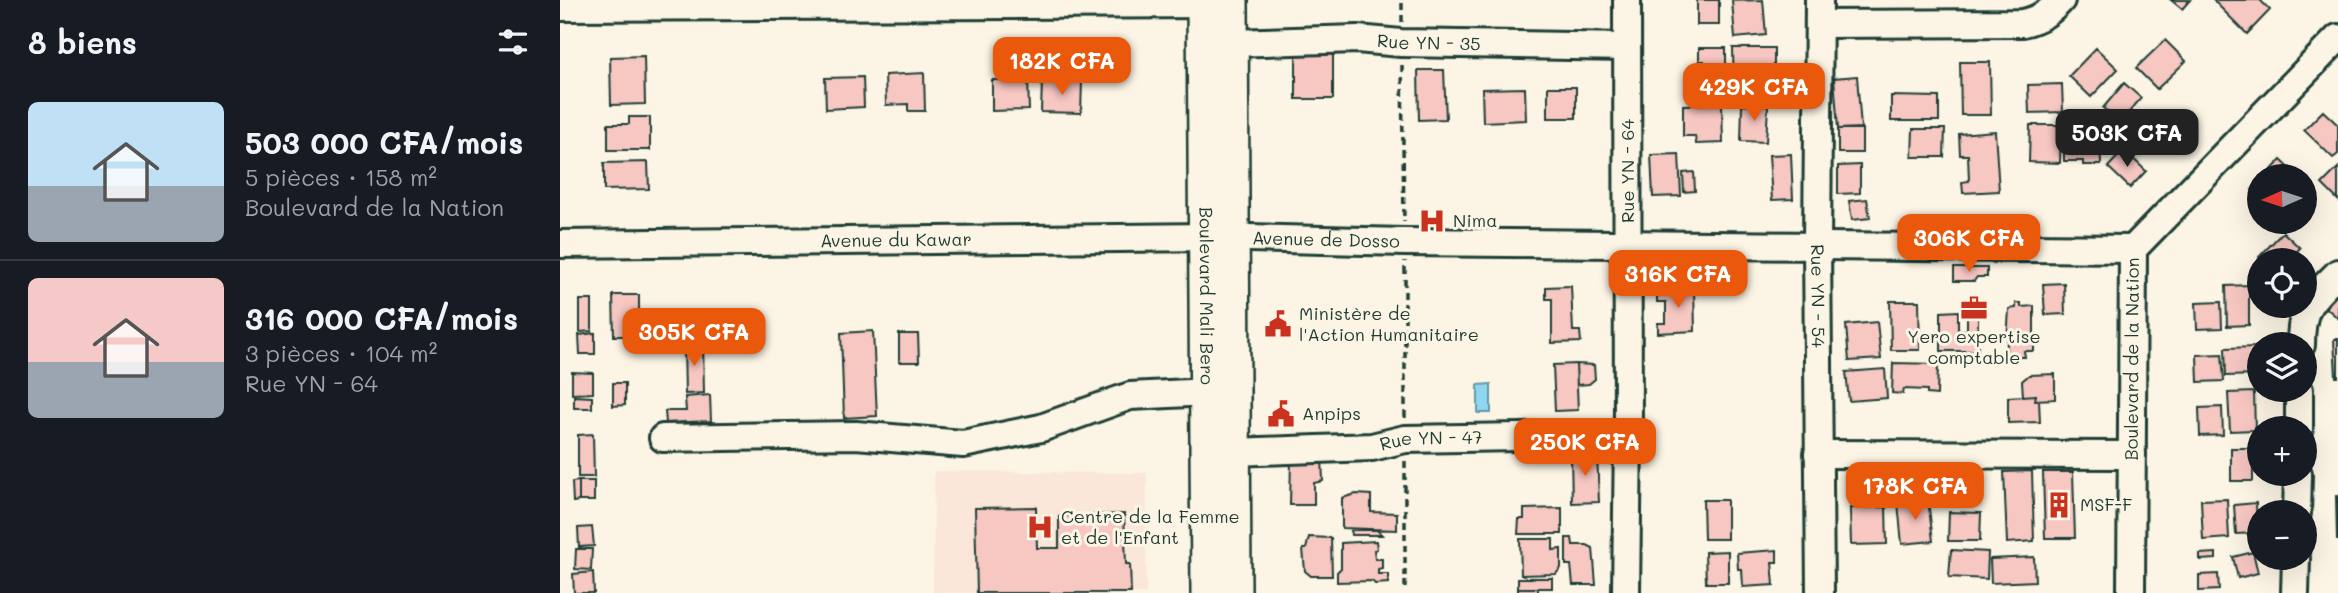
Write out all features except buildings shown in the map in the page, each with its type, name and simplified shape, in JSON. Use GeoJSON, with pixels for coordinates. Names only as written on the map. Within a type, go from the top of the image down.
{"type":"FeatureCollection","features":[{"type":"Feature","properties":{"kind":"main road","name":"Boulevard Mali Bero"},"geometry":{"type":"LineString","coordinates":[[1208,593],[1208,393],[1231,43],[1218,2]]}},
{"type":"Feature","properties":{"kind":"main road","name":"Boulevard Mali Bero"},"geometry":{"type":"LineString","coordinates":[[1218,2],[1220,237],[1234,452],[1234,593]]}},
{"type":"Feature","properties":{"kind":"street","name":"Rue YN - 64"},"geometry":{"type":"LineString","coordinates":[[1626,593],[1627,0]]}},
{"type":"Feature","properties":{"kind":"street"},"geometry":{"type":"LineString","coordinates":[[1819,12],[2024,23],[2037,20],[2061,0]]}},
{"type":"Feature","properties":{"kind":"street"},"geometry":{"type":"LineString","coordinates":[[560,7],[807,3],[1218,2]]}},
{"type":"Feature","properties":{"kind":"street","name":"Rue YN - 54"},"geometry":{"type":"LineString","coordinates":[[1819,12],[1817,245],[1820,593]]}},
{"type":"Feature","properties":{"kind":"street","name":"Boulevard de la Nation"},"geometry":{"type":"LineString","coordinates":[[2131,593],[2133,249],[2338,38]]}},
{"type":"Feature","properties":{"kind":"street","name":"Rue YN - 35"},"geometry":{"type":"LineString","coordinates":[[1231,43],[1357,39],[1401,43],[1627,47]]}},
{"type":"Feature","properties":{"kind":"street","name":"Avenue de Dosso"},"geometry":{"type":"LineString","coordinates":[[1220,237],[1405,242],[2133,249]]}},
{"type":"Feature","properties":{"kind":"street","name":"Avenue du Kawar"},"geometry":{"type":"LineString","coordinates":[[560,244],[1220,237]]}},
{"type":"Feature","properties":{"kind":"street"},"geometry":{"type":"LineString","coordinates":[[2302,332],[2303,313],[2338,273]]}},
{"type":"Feature","properties":{"kind":"street"},"geometry":{"type":"LineString","coordinates":[[663,438],[856,435],[963,444],[1041,428],[1130,396],[1208,393]]}},
{"type":"Feature","properties":{"kind":"street","name":"Rue YN - 47"},"geometry":{"type":"LineString","coordinates":[[1234,452],[1372,447],[1405,439],[1628,435]]}},
{"type":"Feature","properties":{"kind":"street"},"geometry":{"type":"LineString","coordinates":[[1818,454],[2132,455]]}},
{"type":"Feature","properties":{"kind":"street"},"geometry":{"type":"LineString","coordinates":[[2295,570],[2295,593]]}},
{"type":"Feature","properties":{"kind":"path"},"geometry":{"type":"LineString","coordinates":[[1402,0],[1405,593]]}},
{"type":"Feature","properties":{"kind":"shaded area","name":"Centre de la Femme et de l'Enfant"},"geometry":{"type":"Polygon","coordinates":[[[934,471],[1147,473],[1146,593],[933,593],[934,471]]]}},
{"type":"Feature","properties":{"kind":"water"},"geometry":{"type":"Polygon","coordinates":[[[1491,384],[1491,413],[1478,413],[1478,385],[1491,384]]]}},
{"type":"Feature","properties":{"kind":"place","name":"Nima"},"geometry":{"type":"Point","coordinates":[1432,221]}},
{"type":"Feature","properties":{"kind":"place","name":"Yero expertise comptable"},"geometry":{"type":"Point","coordinates":[1974,308]}},
{"type":"Feature","properties":{"kind":"place","name":"Ministère de l'Action Humanitaire"},"geometry":{"type":"Point","coordinates":[1278,324]}},
{"type":"Feature","properties":{"kind":"place","name":"Anpips"},"geometry":{"type":"Point","coordinates":[1281,414]}},
{"type":"Feature","properties":{"kind":"place","name":"MSF-F"},"geometry":{"type":"Point","coordinates":[2059,505]}},
{"type":"Feature","properties":{"kind":"place","name":"Centre de la Femme et de l'Enfant"},"geometry":{"type":"Point","coordinates":[1040,527]}}]}
